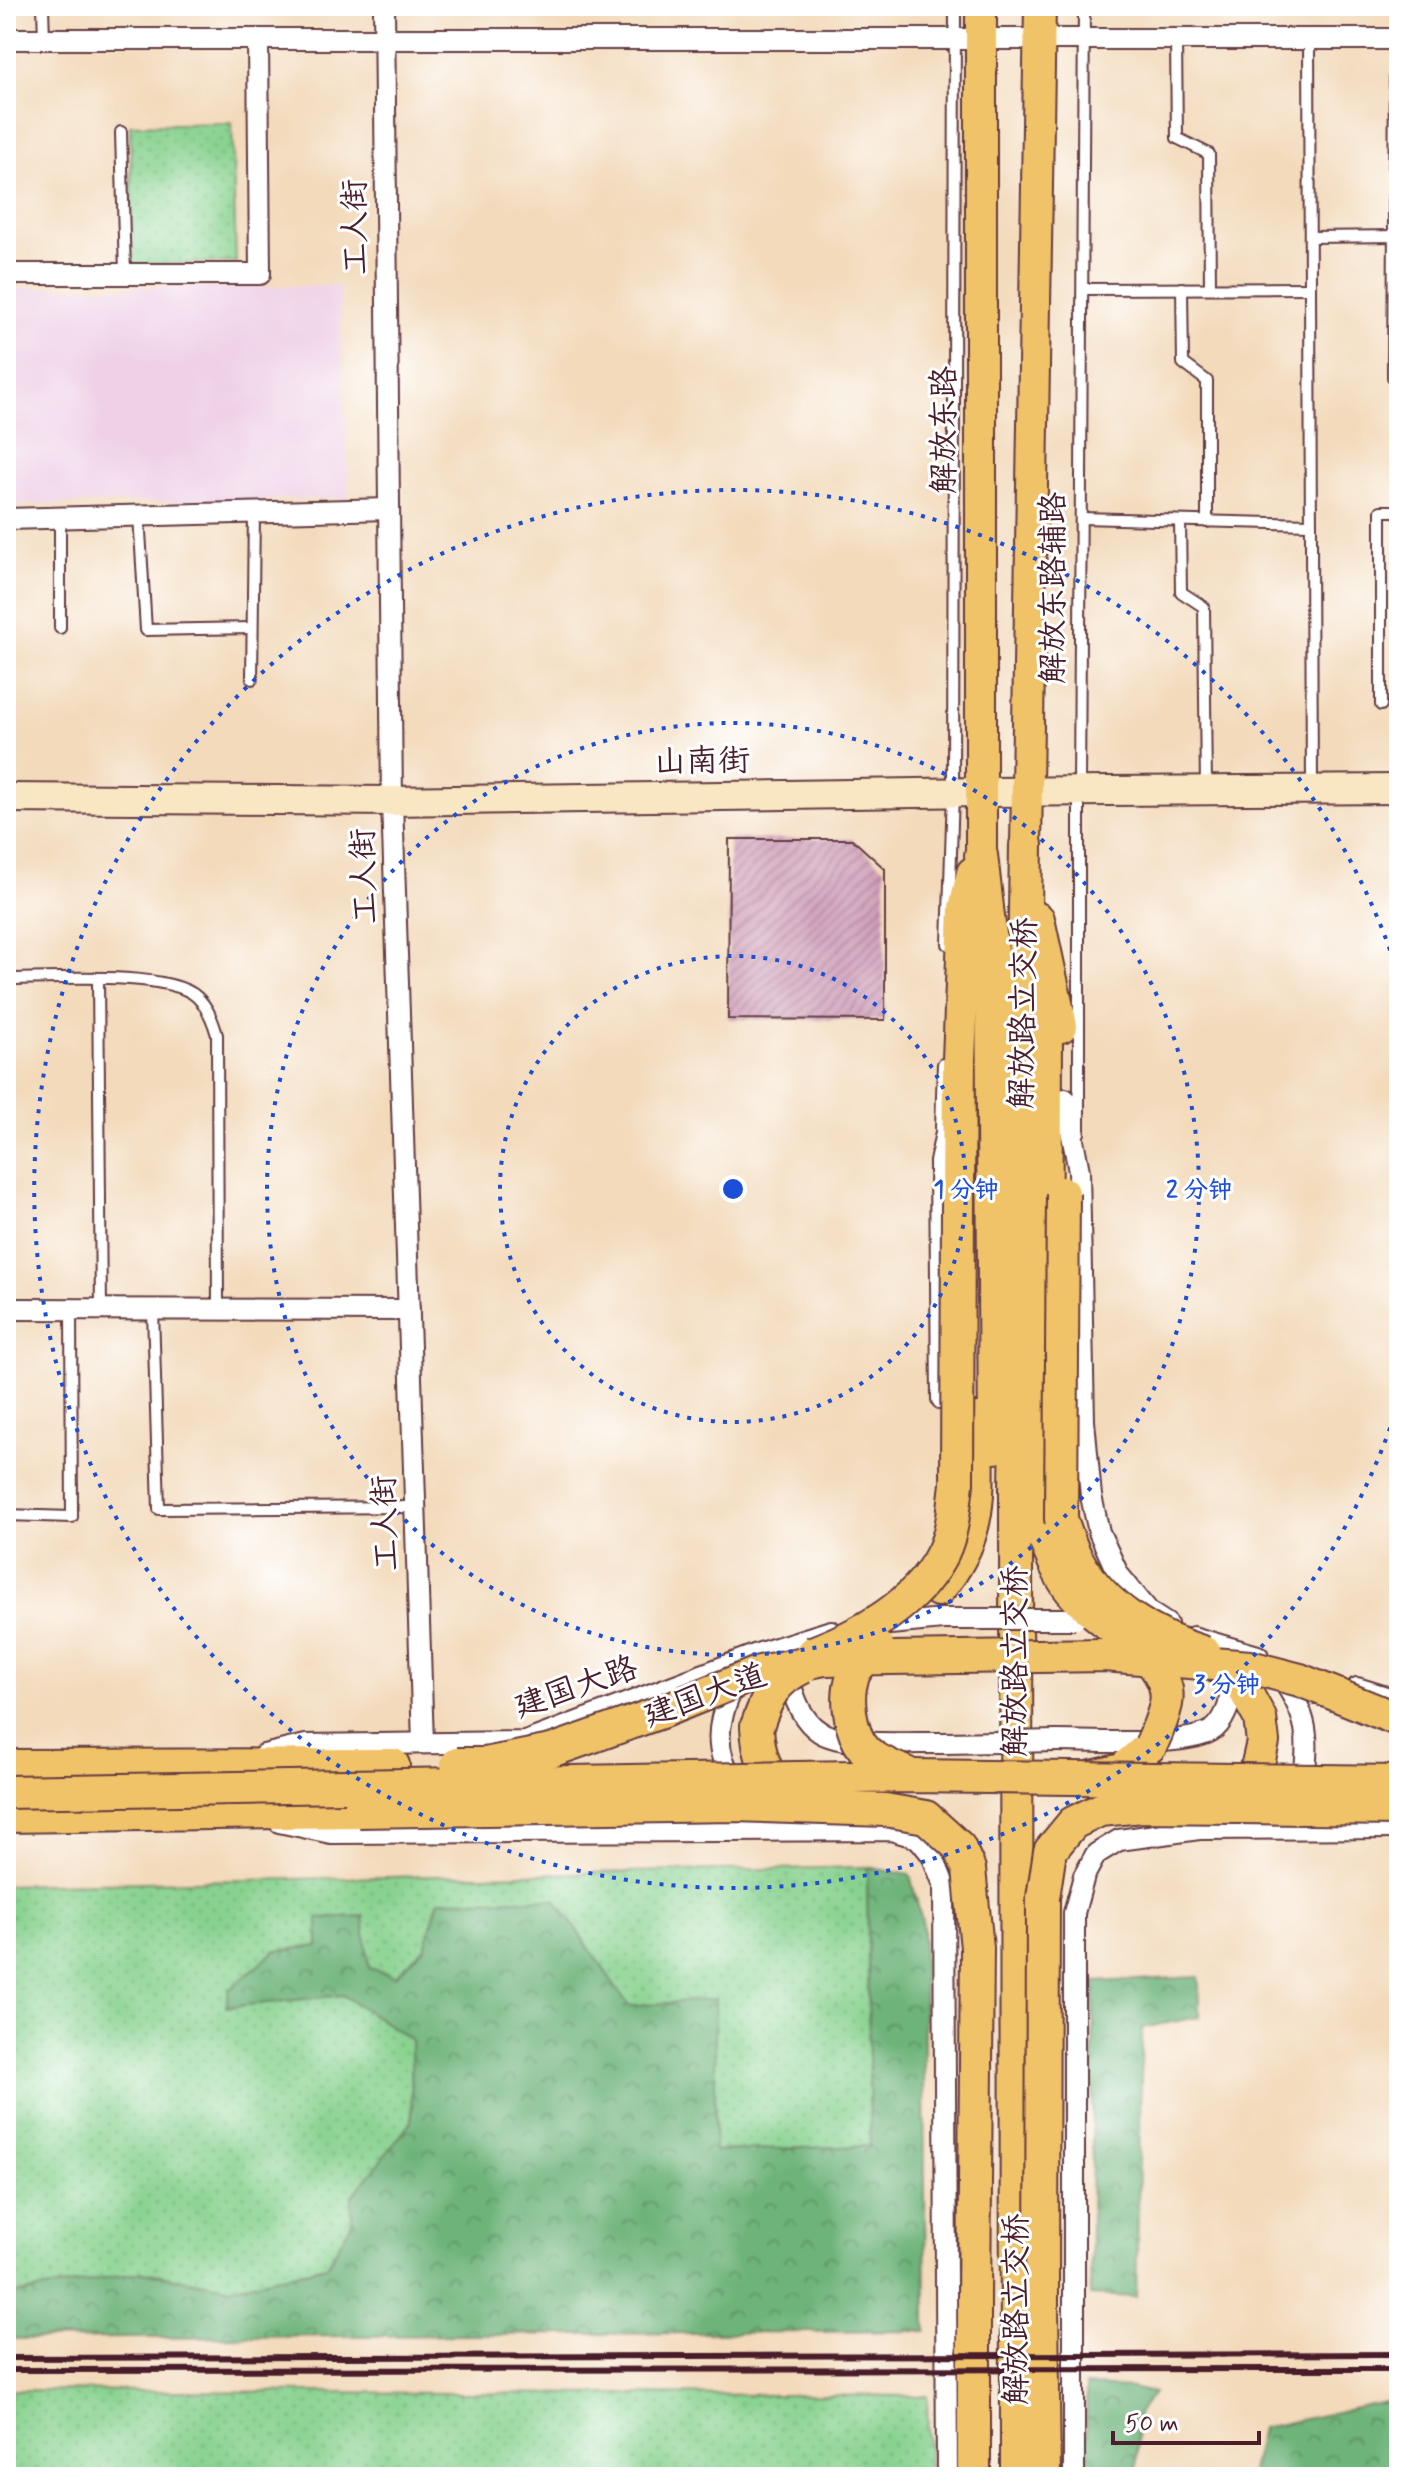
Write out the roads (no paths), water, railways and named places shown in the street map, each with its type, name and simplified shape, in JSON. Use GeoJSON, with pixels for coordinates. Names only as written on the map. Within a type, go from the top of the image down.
{"type":"FeatureCollection","features":[{"type":"Feature","properties":{"kind":"highway"},"geometry":{"type":"LineString","coordinates":[[1026,845],[1041,941],[1046,1017],[1045,1540],[1059,1573],[1075,1596],[1152,1662],[1160,1673],[1167,1701],[1151,1745],[1122,1770],[1085,1779]]}},
{"type":"Feature","properties":{"kind":"highway","name":"解放路立交桥"},"geometry":{"type":"LineString","coordinates":[[1017,2477],[1016,1489],[1026,845]]}},
{"type":"Feature","properties":{"kind":"highway"},"geometry":{"type":"LineString","coordinates":[[758,1663],[867,1630],[901,1604],[926,1578],[943,1552],[953,1519],[957,1484],[958,1199],[951,1063],[965,908],[972,875],[981,855]]}},
{"type":"Feature","properties":{"kind":"highway","name":"解放路立交桥"},"geometry":{"type":"LineString","coordinates":[[981,855],[992,967],[1001,2477]]}},
{"type":"Feature","properties":{"kind":"highway"},"geometry":{"type":"LineString","coordinates":[[912,1776],[865,1750],[855,1732],[850,1694],[858,1666],[950,1576],[960,1562],[975,1524],[975,1012],[984,892]]}},
{"type":"Feature","properties":{"kind":"highway"},"geometry":{"type":"LineString","coordinates":[[1041,941],[1061,1016],[1071,1182],[1061,1519],[1077,1561],[1102,1593],[1136,1623],[1185,1647],[1259,1663]]}},
{"type":"Feature","properties":{"kind":"highway"},"geometry":{"type":"LineString","coordinates":[[799,1819],[764,1764],[758,1748],[757,1726],[765,1702],[783,1677],[816,1648]]}},
{"type":"Feature","properties":{"kind":"highway","name":"建国大道"},"geometry":{"type":"LineString","coordinates":[[6,1766],[485,1764],[551,1751],[661,1712],[758,1663],[816,1648],[1104,1655],[1214,1664],[1259,1663],[1399,1720]]}},
{"type":"Feature","properties":{"kind":"highway"},"geometry":{"type":"LineString","coordinates":[[1211,1806],[1233,1798],[1257,1768],[1263,1742],[1260,1718],[1242,1685],[1214,1664]]}},
{"type":"Feature","properties":{"kind":"highway","name":"建国大道"},"geometry":{"type":"LineString","coordinates":[[6,1792],[912,1776],[1399,1782]]}},
{"type":"Feature","properties":{"kind":"highway"},"geometry":{"type":"LineString","coordinates":[[6,1816],[733,1805],[799,1819],[885,1810],[926,1817],[959,1847],[969,1869],[977,1948],[974,2477]]}},
{"type":"Feature","properties":{"kind":"highway"},"geometry":{"type":"LineString","coordinates":[[1044,2477],[1043,1898],[1050,1851],[1073,1823],[1100,1810],[1143,1806],[1399,1809]]}},
{"type":"Feature","properties":{"kind":"main road","name":"解放东路"},"geometry":{"type":"LineString","coordinates":[[981,6],[968,37],[967,792],[981,855]]}},
{"type":"Feature","properties":{"kind":"main road"},"geometry":{"type":"LineString","coordinates":[[1026,845],[1040,6]]}},
{"type":"Feature","properties":{"kind":"main road","name":"山南街"},"geometry":{"type":"LineString","coordinates":[[6,798],[392,801],[1028,791],[1399,789]]}},
{"type":"Feature","properties":{"kind":"street","name":"工人街"},"geometry":{"type":"LineString","coordinates":[[384,6],[392,801],[423,1743]]}},
{"type":"Feature","properties":{"kind":"street"},"geometry":{"type":"LineString","coordinates":[[6,39],[1399,39]]}},
{"type":"Feature","properties":{"kind":"street"},"geometry":{"type":"LineString","coordinates":[[6,274],[260,274],[258,40]]}},
{"type":"Feature","properties":{"kind":"street"},"geometry":{"type":"LineString","coordinates":[[6,519],[389,509]]}},
{"type":"Feature","properties":{"kind":"street"},"geometry":{"type":"LineString","coordinates":[[854,1627],[889,1605],[909,1584],[925,1562],[937,1525],[942,1479],[940,1162],[951,1063]]}},
{"type":"Feature","properties":{"kind":"street"},"geometry":{"type":"LineString","coordinates":[[1071,1182],[1091,1496],[1099,1532],[1118,1574],[1150,1613],[1185,1634],[1259,1663],[1399,1701]]}},
{"type":"Feature","properties":{"kind":"street"},"geometry":{"type":"LineString","coordinates":[[6,1309],[409,1310]]}},
{"type":"Feature","properties":{"kind":"street"},"geometry":{"type":"LineString","coordinates":[[943,1619],[1075,1619],[1185,1634],[1207,1655],[1224,1677],[1231,1693],[1222,1721],[1212,1730],[1175,1740],[844,1741],[819,1732],[807,1718],[793,1695],[788,1672],[799,1649],[816,1648],[838,1628],[943,1619]]}},
{"type":"Feature","properties":{"kind":"street"},"geometry":{"type":"LineString","coordinates":[[758,1663],[727,1698],[720,1738],[723,1760],[741,1792],[769,1817],[891,1830],[918,1838],[932,1855],[944,1885],[947,2477]]}},
{"type":"Feature","properties":{"kind":"street","name":"建国大路"},"geometry":{"type":"LineString","coordinates":[[219,1766],[306,1745],[525,1742],[758,1663]]}},
{"type":"Feature","properties":{"kind":"street"},"geometry":{"type":"LineString","coordinates":[[1259,1663],[1294,1695],[1304,1718],[1308,1752],[1296,1804],[1275,1823],[1261,1829]]}},
{"type":"Feature","properties":{"kind":"street"},"geometry":{"type":"LineString","coordinates":[[232,1813],[331,1833],[799,1819]]}},
{"type":"Feature","properties":{"kind":"street"},"geometry":{"type":"LineString","coordinates":[[1074,2477],[1074,1913],[1084,1876],[1096,1854],[1119,1840],[1199,1829],[1399,1828]]}},
{"type":"Feature","properties":{"kind":"lane"},"geometry":{"type":"LineString","coordinates":[[43,6],[44,40]]}},
{"type":"Feature","properties":{"kind":"lane"},"geometry":{"type":"LineString","coordinates":[[955,6],[968,37]]}},
{"type":"Feature","properties":{"kind":"lane","name":"解放东路辅路"},"geometry":{"type":"LineString","coordinates":[[1071,1182],[1079,791],[1084,6]]}},
{"type":"Feature","properties":{"kind":"lane"},"geometry":{"type":"LineString","coordinates":[[1176,39],[1177,138],[1209,154],[1210,288]]}},
{"type":"Feature","properties":{"kind":"lane"},"geometry":{"type":"LineString","coordinates":[[1309,39],[1312,790]]}},
{"type":"Feature","properties":{"kind":"lane"},"geometry":{"type":"LineString","coordinates":[[1393,377],[1395,67]]}},
{"type":"Feature","properties":{"kind":"lane"},"geometry":{"type":"LineString","coordinates":[[121,132],[125,274]]}},
{"type":"Feature","properties":{"kind":"lane"},"geometry":{"type":"LineString","coordinates":[[1310,237],[1396,236]]}},
{"type":"Feature","properties":{"kind":"lane"},"geometry":{"type":"LineString","coordinates":[[1182,288],[1183,363],[1207,381],[1207,522]]}},
{"type":"Feature","properties":{"kind":"lane"},"geometry":{"type":"LineString","coordinates":[[1083,289],[1310,288]]}},
{"type":"Feature","properties":{"kind":"lane"},"geometry":{"type":"LineString","coordinates":[[1381,705],[1381,511],[1399,511]]}},
{"type":"Feature","properties":{"kind":"lane"},"geometry":{"type":"LineString","coordinates":[[252,679],[254,512]]}},
{"type":"Feature","properties":{"kind":"lane"},"geometry":{"type":"LineString","coordinates":[[139,515],[146,630],[252,628]]}},
{"type":"Feature","properties":{"kind":"lane"},"geometry":{"type":"LineString","coordinates":[[60,517],[60,628]]}},
{"type":"Feature","properties":{"kind":"lane"},"geometry":{"type":"LineString","coordinates":[[1081,518],[1311,524]]}},
{"type":"Feature","properties":{"kind":"lane"},"geometry":{"type":"LineString","coordinates":[[1180,521],[1181,592],[1204,607],[1206,790]]}},
{"type":"Feature","properties":{"kind":"lane"},"geometry":{"type":"LineString","coordinates":[[947,959],[967,792]]}},
{"type":"Feature","properties":{"kind":"lane"},"geometry":{"type":"LineString","coordinates":[[6,979],[164,983],[196,996],[213,1020],[217,1035],[218,1310]]}},
{"type":"Feature","properties":{"kind":"lane"},"geometry":{"type":"LineString","coordinates":[[98,979],[101,1310]]}},
{"type":"Feature","properties":{"kind":"lane"},"geometry":{"type":"LineString","coordinates":[[6,1515],[72,1517],[71,1309]]}},
{"type":"Feature","properties":{"kind":"lane"},"geometry":{"type":"LineString","coordinates":[[153,1310],[159,1509],[415,1507]]}},
{"type":"Feature","properties":{"kind":"railway"},"geometry":{"type":"LineString","coordinates":[[6,2358],[1399,2354]]}},
{"type":"Feature","properties":{"kind":"railway"},"geometry":{"type":"LineString","coordinates":[[6,2370],[1399,2369]]}}]}
